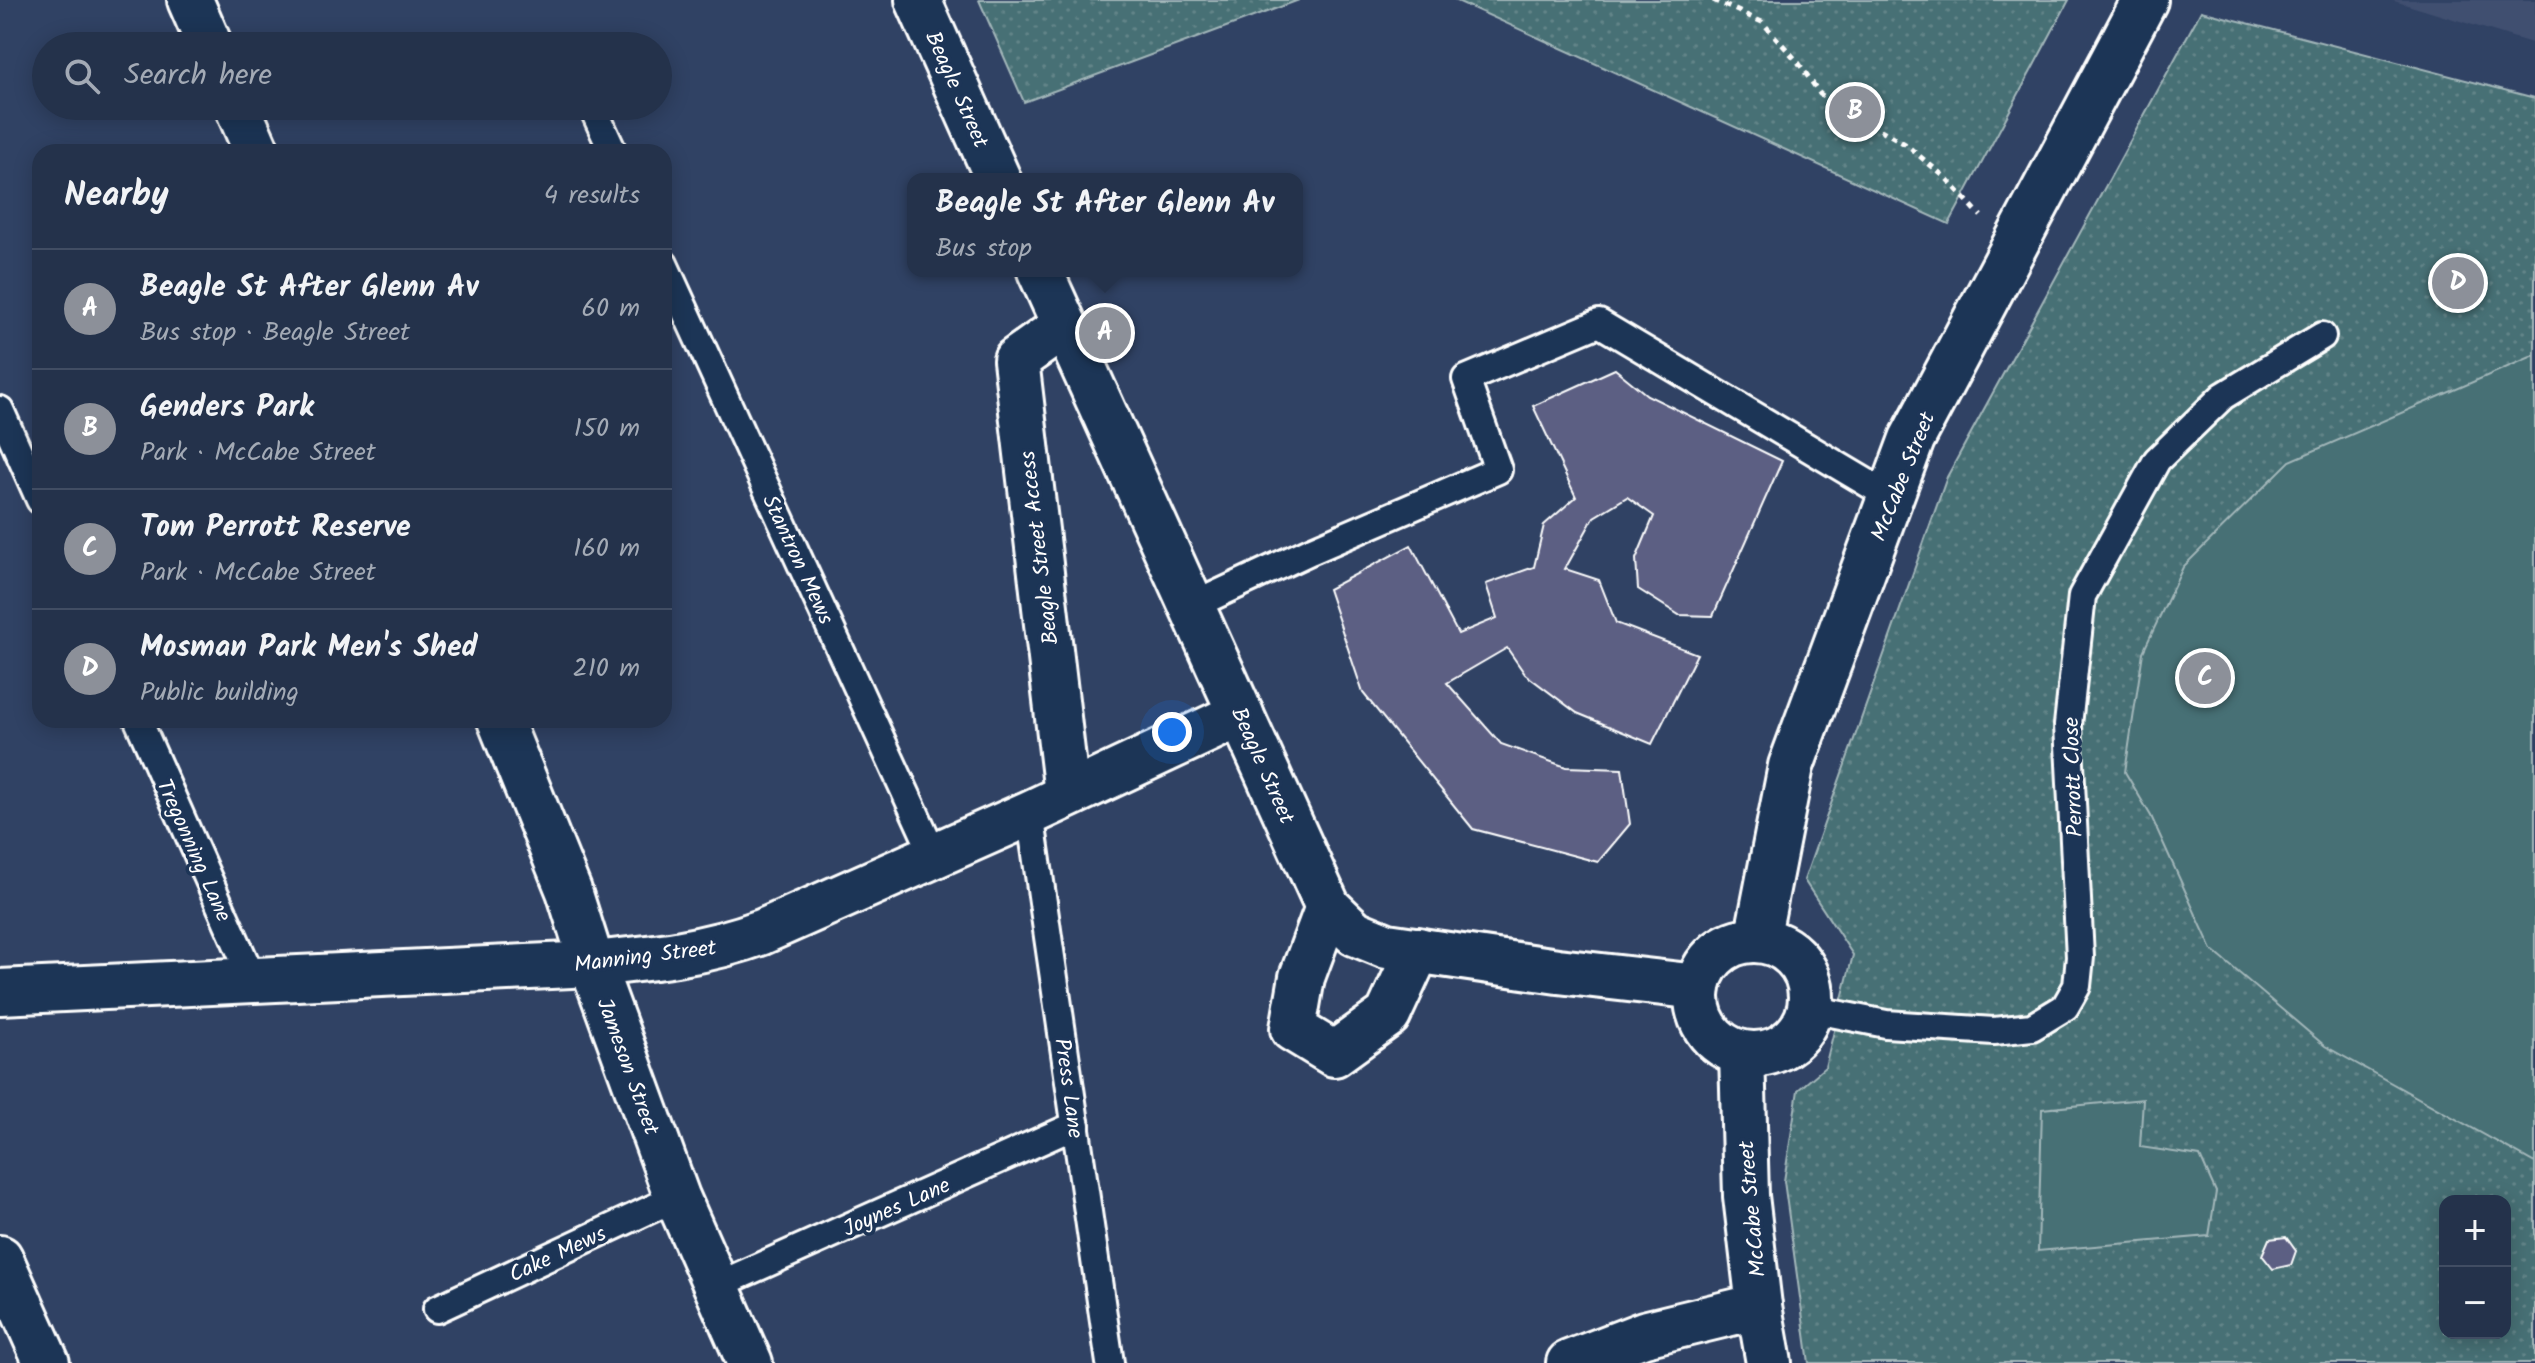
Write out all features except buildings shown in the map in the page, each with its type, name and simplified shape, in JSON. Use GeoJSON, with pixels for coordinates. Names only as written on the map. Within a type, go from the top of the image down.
{"type":"FeatureCollection","features":[{"type":"Feature","properties":{"kind":"street"},"geometry":{"type":"LineString","coordinates":[[190,0],[204,32]]}},
{"type":"Feature","properties":{"kind":"street","name":"Beagle Street"},"geometry":{"type":"LineString","coordinates":[[918,0],[995,173]]}},
{"type":"Feature","properties":{"kind":"street","name":"McCabe Street"},"geometry":{"type":"LineString","coordinates":[[1757,940],[1791,766],[1912,439],[2145,0]]}},
{"type":"Feature","properties":{"kind":"street"},"geometry":{"type":"LineString","coordinates":[[243,120],[254,144]]}},
{"type":"Feature","properties":{"kind":"street","name":"Beagle Street"},"geometry":{"type":"LineString","coordinates":[[1043,277],[1328,907],[1355,933],[1387,946],[1558,971],[1698,987]]}},
{"type":"Feature","properties":{"kind":"street","name":"Beagle Street Access"},"geometry":{"type":"LineString","coordinates":[[1049,803],[1016,360],[1064,326]]}},
{"type":"Feature","properties":{"kind":"street","name":"Manning Street"},"geometry":{"type":"LineString","coordinates":[[0,992],[592,964],[723,947],[934,855],[1241,714]]}},
{"type":"Feature","properties":{"kind":"street","name":"Jameson Street"},"geometry":{"type":"LineString","coordinates":[[503,728],[569,891],[592,964],[677,1197],[750,1363]]}},
{"type":"Feature","properties":{"kind":"street"},"geometry":{"type":"LineString","coordinates":[[1328,907],[1302,977],[1293,1029],[1334,1054],[1388,1015],[1418,950]]}},
{"type":"Feature","properties":{"kind":"street"},"geometry":{"type":"LineString","coordinates":[[1757,940],[1776,943],[1799,962],[1811,989],[1811,1009],[1804,1026],[1793,1040],[1778,1050],[1761,1054],[1742,1053],[1726,1047],[1707,1028],[1698,1004],[1698,987],[1712,957],[1740,941],[1757,940]]}},
{"type":"Feature","properties":{"kind":"street","name":"McCabe Street"},"geometry":{"type":"LineString","coordinates":[[1742,1053],[1746,1196],[1769,1363]]}},
{"type":"Feature","properties":{"kind":"street"},"geometry":{"type":"LineString","coordinates":[[0,1258],[47,1363]]}},
{"type":"Feature","properties":{"kind":"street"},"geometry":{"type":"LineString","coordinates":[[1569,1363],[1644,1334],[1759,1306]]}},
{"type":"Feature","properties":{"kind":"lane"},"geometry":{"type":"LineString","coordinates":[[598,120],[609,144]]}},
{"type":"Feature","properties":{"kind":"lane","name":"Stantron Mews"},"geometry":{"type":"LineString","coordinates":[[672,282],[934,855]]}},
{"type":"Feature","properties":{"kind":"lane"},"geometry":{"type":"LineString","coordinates":[[1192,606],[1498,470],[1466,379],[1599,323],[1891,497]]}},
{"type":"Feature","properties":{"kind":"lane","name":"Perrott Close"},"geometry":{"type":"LineString","coordinates":[[1811,1009],[1886,1024],[1994,1031],[2032,1027],[2065,1007],[2077,986],[2080,957],[2068,725],[2082,596],[2157,460],[2223,396],[2322,336]]}},
{"type":"Feature","properties":{"kind":"lane"},"geometry":{"type":"LineString","coordinates":[[0,410],[32,482]]}},
{"type":"Feature","properties":{"kind":"lane","name":"Tregonning Lane"},"geometry":{"type":"LineString","coordinates":[[142,728],[253,980]]}},
{"type":"Feature","properties":{"kind":"lane","name":"Press Lane"},"geometry":{"type":"LineString","coordinates":[[1049,803],[1076,1125],[1110,1363]]}},
{"type":"Feature","properties":{"kind":"lane","name":"Joynes Lane"},"geometry":{"type":"LineString","coordinates":[[716,1286],[1076,1125]]}},
{"type":"Feature","properties":{"kind":"lane","name":"Cake Mews"},"geometry":{"type":"LineString","coordinates":[[437,1309],[677,1197]]}},
{"type":"Feature","properties":{"kind":"path"},"geometry":{"type":"LineString","coordinates":[[1713,0],[1762,22],[1798,62],[1820,94],[1905,144],[1946,178],[1975,211],[2015,245]]}},
{"type":"Feature","properties":{"kind":"shaded area"},"geometry":{"type":"Polygon","coordinates":[[[2391,0],[2535,0],[2535,44],[2391,0]]]}},
{"type":"Feature","properties":{"kind":"green space"},"geometry":{"type":"Polygon","coordinates":[[[979,0],[1299,0],[1024,102],[979,0]]]}},
{"type":"Feature","properties":{"kind":"green space"},"geometry":{"type":"Polygon","coordinates":[[[1455,0],[2069,0],[1949,224],[1455,0]]]}},
{"type":"Feature","properties":{"kind":"green space"},"geometry":{"type":"Polygon","coordinates":[[[2201,11],[2535,98],[2535,1363],[1809,1363],[1784,1181],[1798,1090],[1825,1067],[1853,955],[1804,880],[1947,477],[2201,11]]]}},
{"type":"Feature","properties":{"kind":"green space"},"geometry":{"type":"Polygon","coordinates":[[[2535,355],[2535,1163],[2325,1046],[2212,950],[2151,816],[2125,772],[2143,652],[2183,567],[2290,461],[2535,355]]]}},
{"type":"Feature","properties":{"kind":"green space"},"geometry":{"type":"Polygon","coordinates":[[[2143,1099],[2140,1147],[2200,1156],[2216,1192],[2209,1236],[2038,1251],[2042,1109],[2143,1099]]]}},
{"type":"Feature","properties":{"kind":"place","name":"Genders Park"},"geometry":{"type":"Point","coordinates":[1855,112]}},
{"type":"Feature","properties":{"kind":"place","name":"Mosman Park Men's Shed"},"geometry":{"type":"Point","coordinates":[2458,283]}},
{"type":"Feature","properties":{"kind":"place","name":"Beagle St After Glenn Av"},"geometry":{"type":"Point","coordinates":[1105,333]}},
{"type":"Feature","properties":{"kind":"place","name":"Tom Perrott Reserve"},"geometry":{"type":"Point","coordinates":[2205,678]}}]}
